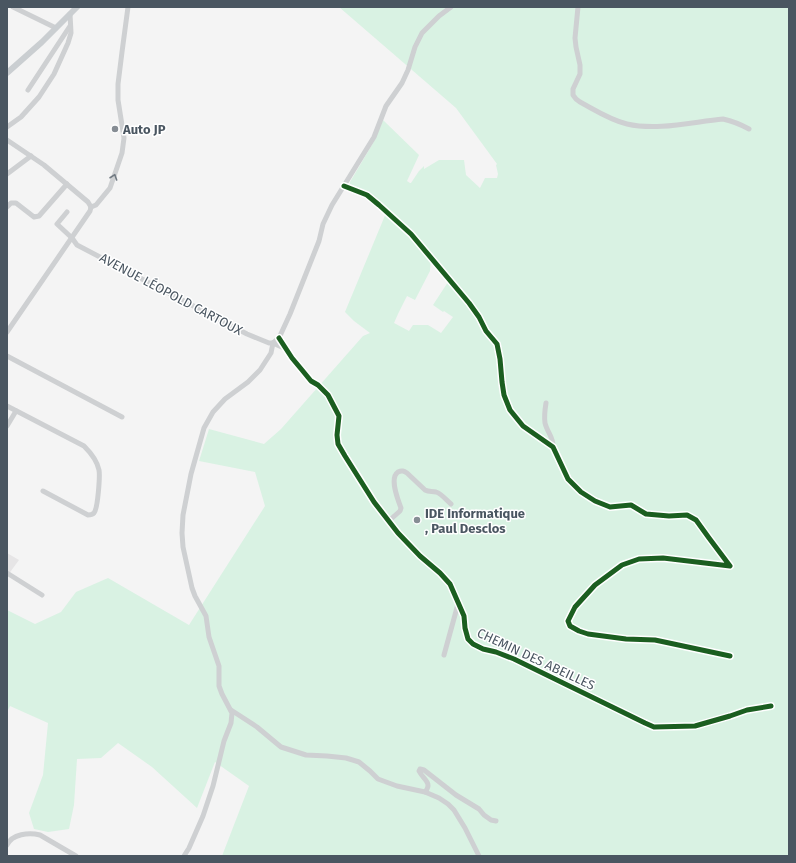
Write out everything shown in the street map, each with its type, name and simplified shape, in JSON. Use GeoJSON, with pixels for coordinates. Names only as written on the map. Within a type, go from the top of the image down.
{"type":"FeatureCollection","features":[{"type":"Feature","properties":{"kind":"main road"},"geometry":{"type":"LineString","coordinates":[[8,74],[77,7]]}},
{"type":"Feature","properties":{"kind":"street"},"geometry":{"type":"LineString","coordinates":[[13,7],[56,28]]}},
{"type":"Feature","properties":{"kind":"street"},"geometry":{"type":"LineString","coordinates":[[91,207],[96,205],[110,188],[122,153],[124,138],[118,100],[118,84],[128,7]]}},
{"type":"Feature","properties":{"kind":"street"},"geometry":{"type":"LineString","coordinates":[[184,856],[190,848],[203,816],[231,724],[232,713],[220,690],[219,666],[209,637],[206,616],[192,588],[183,547],[182,523],[188,487],[204,428],[213,412],[224,399],[248,382],[260,370],[271,353],[273,343],[279,338],[290,314],[319,242],[323,224],[332,205],[374,136],[386,106],[408,70],[415,47],[422,34],[450,7]]}},
{"type":"Feature","properties":{"kind":"street"},"geometry":{"type":"LineString","coordinates":[[578,7],[575,38],[580,65],[580,74],[573,89],[573,95],[580,102],[609,118],[626,124],[649,127],[722,119],[734,121],[749,129]]}},
{"type":"Feature","properties":{"kind":"street"},"geometry":{"type":"LineString","coordinates":[[7,127],[21,117],[39,97],[54,74],[71,33],[70,14]]}},
{"type":"Feature","properties":{"kind":"street"},"geometry":{"type":"LineString","coordinates":[[28,90],[70,25]]}},
{"type":"Feature","properties":{"kind":"street"},"geometry":{"type":"LineString","coordinates":[[7,140],[31,156],[67,184],[88,202],[91,207],[90,212],[7,332]]}},
{"type":"Feature","properties":{"kind":"street"},"geometry":{"type":"LineString","coordinates":[[7,174],[31,156]]}},
{"type":"Feature","properties":{"kind":"street"},"geometry":{"type":"LineString","coordinates":[[7,207],[16,203],[34,217],[39,216],[67,184]]}},
{"type":"Feature","properties":{"kind":"street"},"geometry":{"type":"LineString","coordinates":[[344,186],[367,195],[411,234],[470,303],[486,331],[497,344],[504,395],[510,410],[523,426],[553,447]]}},
{"type":"Feature","properties":{"kind":"street","name":"AVENUE LÉOPOLD CARTOUX"},"geometry":{"type":"LineString","coordinates":[[67,212],[57,224],[83,248],[247,334],[269,343],[273,343]]}},
{"type":"Feature","properties":{"kind":"street","name":"CHEMIN DES ABEILLES"},"geometry":{"type":"LineString","coordinates":[[279,338],[311,381],[318,385],[328,395],[339,416],[337,435],[338,444],[374,502],[398,533],[450,584],[464,616],[464,628],[468,639],[473,644],[483,649],[514,659],[654,727],[695,726],[748,710],[771,706]]}},
{"type":"Feature","properties":{"kind":"street"},"geometry":{"type":"LineString","coordinates":[[273,343],[287,349]]}},
{"type":"Feature","properties":{"kind":"street"},"geometry":{"type":"LineString","coordinates":[[7,356],[122,417]]}},
{"type":"Feature","properties":{"kind":"street"},"geometry":{"type":"LineString","coordinates":[[546,403],[545,423],[552,437],[553,447],[568,479],[581,492],[595,501],[610,507],[631,505],[646,514],[687,516],[696,520],[730,566],[663,558],[639,559],[622,565],[594,585],[574,607],[568,621],[570,626],[588,634],[626,639],[655,640],[730,656]]}},
{"type":"Feature","properties":{"kind":"street"},"geometry":{"type":"LineString","coordinates":[[7,406],[84,446],[96,460],[99,471],[99,489],[95,512],[92,514],[88,515],[43,490]]}},
{"type":"Feature","properties":{"kind":"street"},"geometry":{"type":"LineString","coordinates":[[7,426],[16,411]]}},
{"type":"Feature","properties":{"kind":"street"},"geometry":{"type":"LineString","coordinates":[[386,518],[392,519],[401,508],[394,484],[397,472],[401,471],[407,473],[428,492],[436,492],[440,494],[451,504]]}},
{"type":"Feature","properties":{"kind":"street"},"geometry":{"type":"LineString","coordinates":[[7,573],[42,595]]}},
{"type":"Feature","properties":{"kind":"street"},"geometry":{"type":"LineString","coordinates":[[444,655],[458,604]]}},
{"type":"Feature","properties":{"kind":"street"},"geometry":{"type":"LineString","coordinates":[[231,710],[257,727],[281,747],[306,755],[346,758],[359,762],[378,779],[397,786],[425,792],[439,798],[454,810],[480,856]]}},
{"type":"Feature","properties":{"kind":"street"},"geometry":{"type":"LineString","coordinates":[[425,792],[428,789],[428,785],[425,778],[420,773],[420,769],[424,770],[456,795],[496,822]]}},
{"type":"Feature","properties":{"kind":"street"},"geometry":{"type":"LineString","coordinates":[[7,845],[12,838],[34,833],[76,856]]}},
{"type":"Feature","properties":{"kind":"shaded area"},"geometry":{"type":"Polygon","coordinates":[[[7,553],[19,560],[8,575],[7,574],[7,553]]]}},
{"type":"Feature","properties":{"kind":"green space"},"geometry":{"type":"Polygon","coordinates":[[[339,7],[789,7],[789,856],[222,856],[249,786],[215,762],[197,808],[152,767],[118,743],[101,758],[77,759],[74,805],[69,829],[48,832],[34,829],[29,813],[43,775],[48,723],[10,706],[7,712],[7,610],[35,624],[61,612],[76,592],[108,578],[189,625],[265,506],[255,472],[199,461],[209,429],[264,444],[281,429],[363,336],[370,333],[345,312],[386,213],[411,236],[410,237],[430,261],[430,271],[415,300],[407,296],[394,323],[409,331],[413,325],[428,325],[441,333],[453,317],[433,305],[448,282],[474,313],[479,313],[415,236],[381,204],[369,195],[351,187],[350,182],[373,143],[383,120],[419,155],[407,181],[410,183],[424,166],[424,169],[439,160],[464,160],[466,175],[480,188],[485,178],[497,178],[497,164],[456,108],[339,7]]]}},
{"type":"Feature","properties":{"kind":"cycle path"},"geometry":{"type":"LineString","coordinates":[[344,186],[367,195],[411,234],[469,303],[479,317],[486,331],[497,344],[504,395],[510,410],[523,426],[553,447],[568,479],[581,492],[595,501],[610,507],[631,505],[646,514],[669,516],[687,515],[696,520],[730,566],[663,558],[639,559],[622,565],[595,585],[575,607],[568,621],[570,626],[588,634],[626,639],[655,640],[730,656]]}},
{"type":"Feature","properties":{"kind":"cycle path"},"geometry":{"type":"LineString","coordinates":[[279,338],[292,358],[311,381],[318,385],[328,395],[339,416],[337,435],[338,444],[374,502],[398,533],[450,584],[464,616],[468,639],[473,644],[483,649],[514,659],[654,727],[695,726],[747,710],[771,706]]}},
{"type":"Feature","properties":{"kind":"place","name":"Auto JP"},"geometry":{"type":"Point","coordinates":[115,129]}},
{"type":"Feature","properties":{"kind":"place","name":"IDE Informatique , Paul Desclos"},"geometry":{"type":"Point","coordinates":[417,520]}}]}
